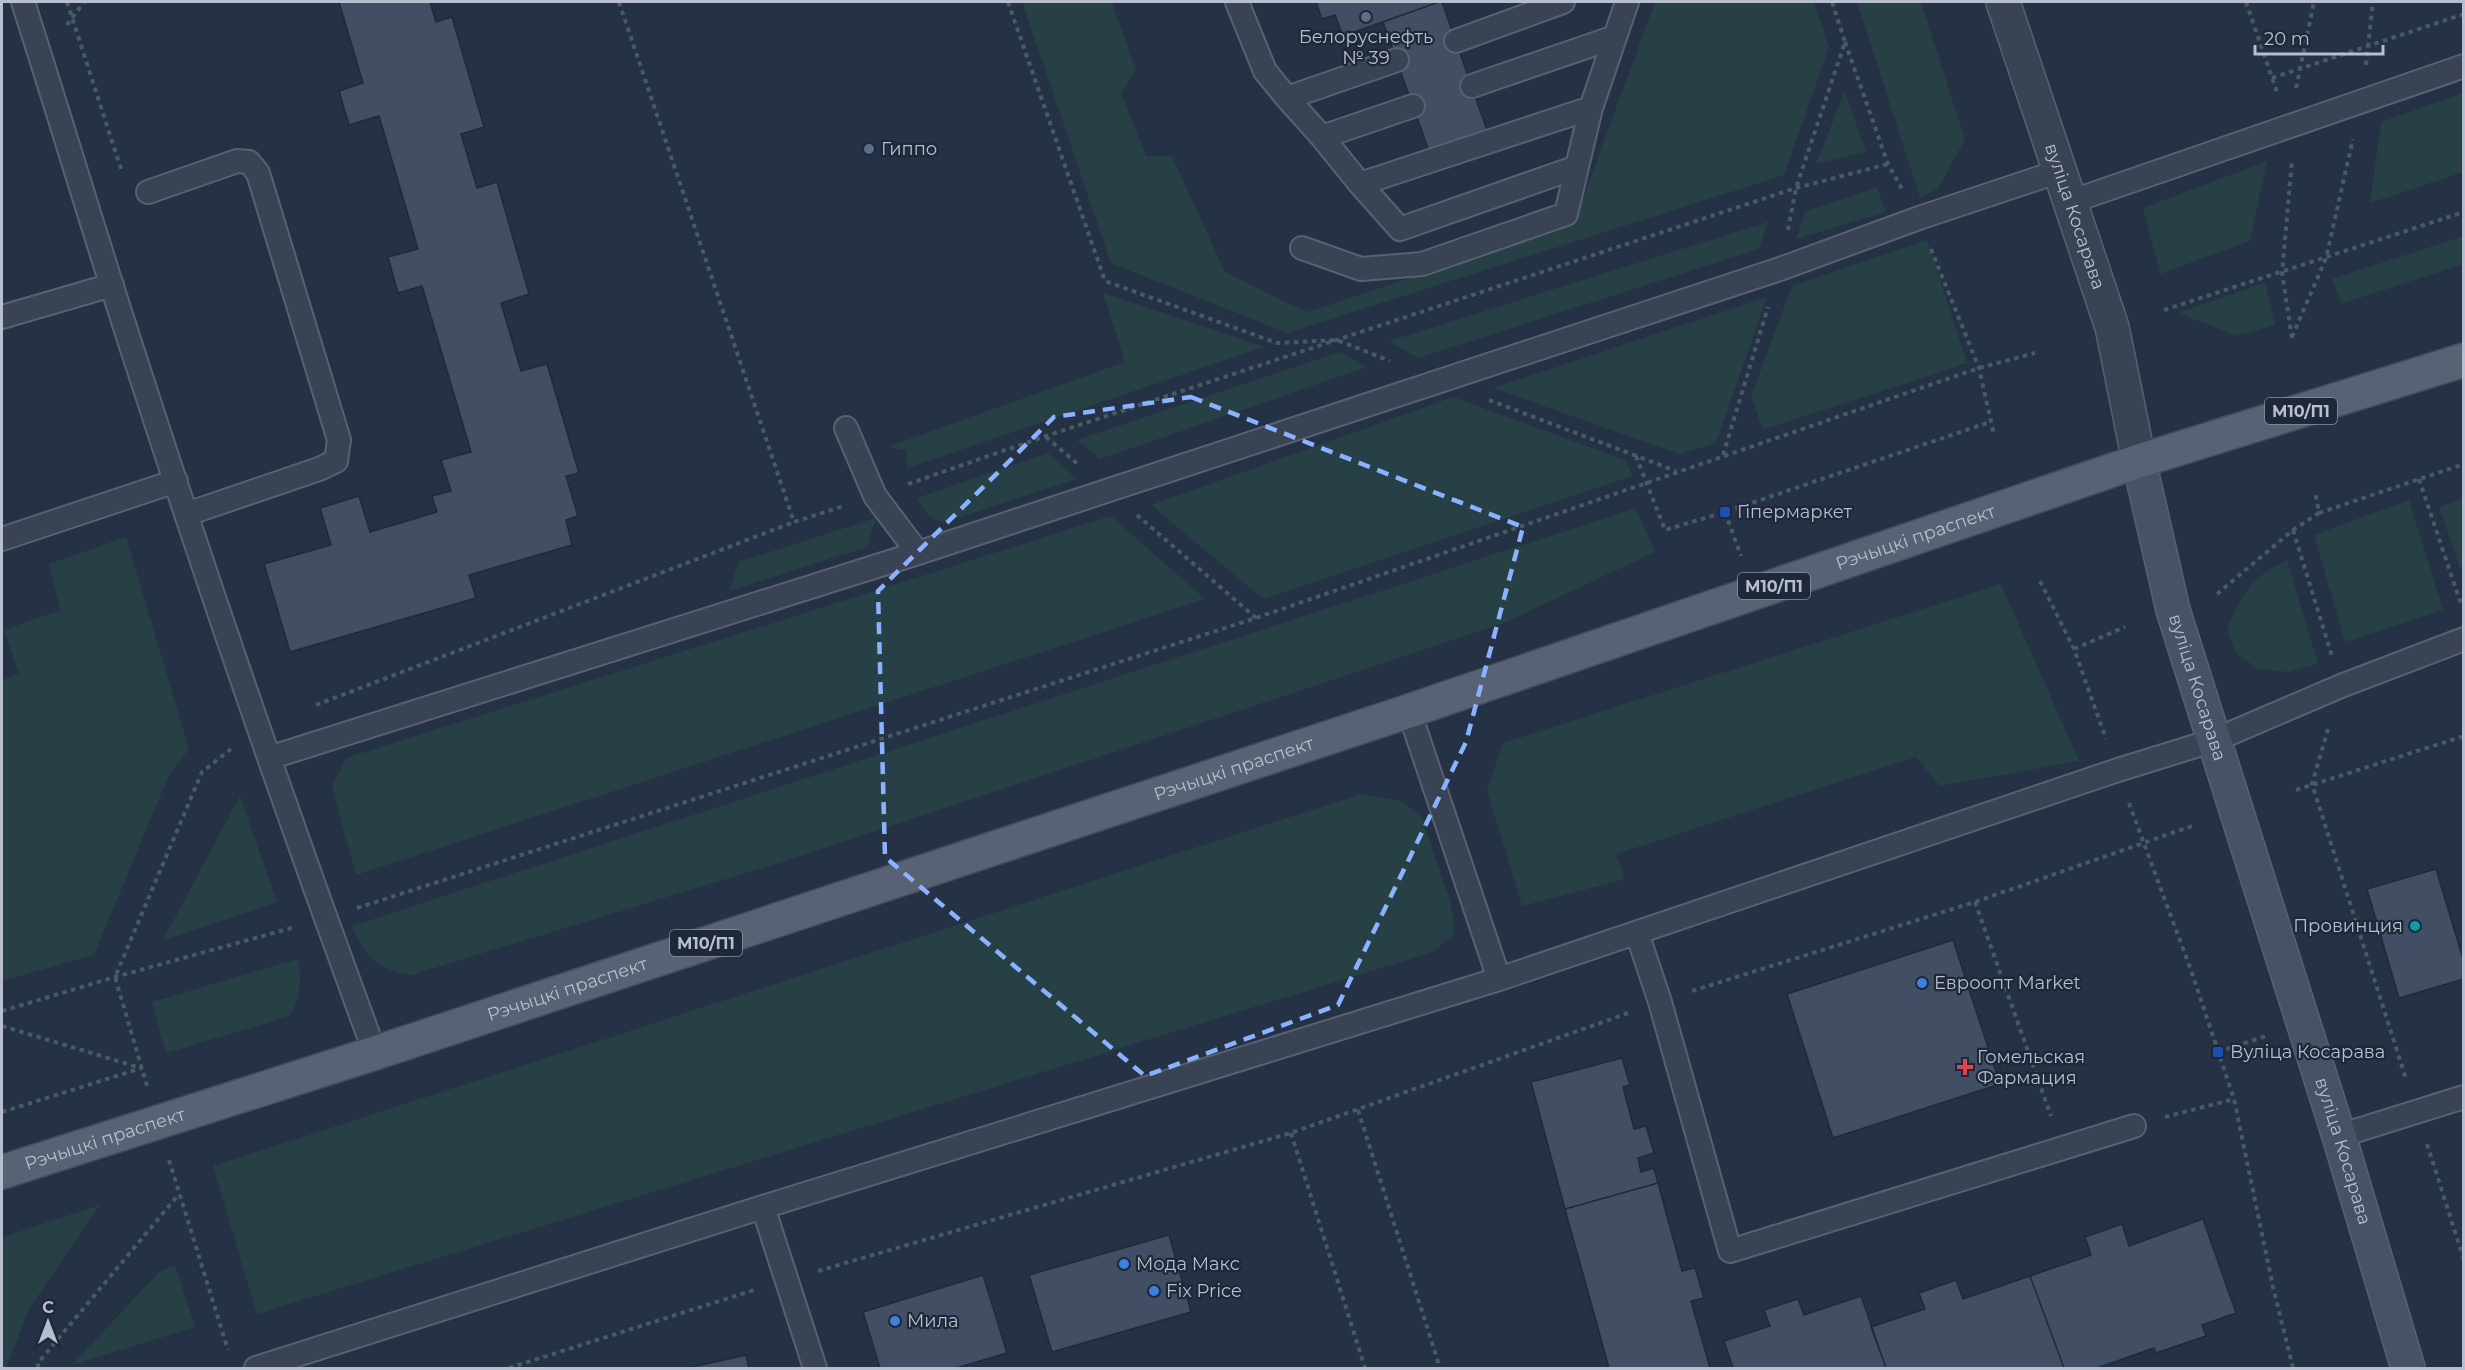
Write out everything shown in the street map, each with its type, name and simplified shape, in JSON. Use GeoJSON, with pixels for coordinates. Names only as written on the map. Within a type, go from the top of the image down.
{"type":"FeatureCollection","features":[{"type":"Feature","properties":{"kind":"main road","name":"Рэчыцкі праспект"},"geometry":{"type":"LineString","coordinates":[[2,1172],[375,1053],[1409,711],[2139,461],[2463,360]]}},
{"type":"Feature","properties":{"kind":"main road","name":"вуліца Косарава"},"geometry":{"type":"LineString","coordinates":[[2139,461],[2173,610],[2304,1023],[2408,1368]]}},
{"type":"Feature","properties":{"kind":"street","name":"вуліца Косарава"},"geometry":{"type":"LineString","coordinates":[[2003,2],[2112,327],[2139,461]]}},
{"type":"Feature","properties":{"kind":"lane"},"geometry":{"type":"LineString","coordinates":[[23,2],[187,514],[269,758],[375,1053]]}},
{"type":"Feature","properties":{"kind":"lane"},"geometry":{"type":"LineString","coordinates":[[1237,2],[1265,71],[1400,229],[1577,167]]}},
{"type":"Feature","properties":{"kind":"lane"},"geometry":{"type":"LineString","coordinates":[[1456,41],[1563,2]]}},
{"type":"Feature","properties":{"kind":"lane"},"geometry":{"type":"LineString","coordinates":[[1302,248],[1361,269],[1422,264],[1566,214],[1591,108],[1627,2]]}},
{"type":"Feature","properties":{"kind":"lane"},"geometry":{"type":"LineString","coordinates":[[1472,86],[1615,37]]}},
{"type":"Feature","properties":{"kind":"lane"},"geometry":{"type":"LineString","coordinates":[[1287,98],[1397,60]]}},
{"type":"Feature","properties":{"kind":"lane"},"geometry":{"type":"LineString","coordinates":[[269,758],[1108,491],[1780,269],[1918,218],[2065,187],[2288,126],[2463,66]]}},
{"type":"Feature","properties":{"kind":"lane"},"geometry":{"type":"LineString","coordinates":[[1322,137],[1413,106]]}},
{"type":"Feature","properties":{"kind":"lane"},"geometry":{"type":"LineString","coordinates":[[1360,184],[1591,108]]}},
{"type":"Feature","properties":{"kind":"lane"},"geometry":{"type":"LineString","coordinates":[[148,192],[237,161],[249,162],[258,173],[339,440],[336,461],[320,469],[187,514]]}},
{"type":"Feature","properties":{"kind":"lane"},"geometry":{"type":"LineString","coordinates":[[2,317],[112,285]]}},
{"type":"Feature","properties":{"kind":"lane"},"geometry":{"type":"LineString","coordinates":[[846,428],[875,496],[918,553]]}},
{"type":"Feature","properties":{"kind":"lane"},"geometry":{"type":"LineString","coordinates":[[2,539],[176,481]]}},
{"type":"Feature","properties":{"kind":"lane"},"geometry":{"type":"LineString","coordinates":[[256,1368],[763,1207],[1499,979],[2118,770],[2215,740],[2341,686],[2463,639]]}},
{"type":"Feature","properties":{"kind":"lane"},"geometry":{"type":"LineString","coordinates":[[1409,711],[1499,979]]}},
{"type":"Feature","properties":{"kind":"lane"},"geometry":{"type":"LineString","coordinates":[[1637,933],[1660,1002],[1730,1251],[2134,1126]]}},
{"type":"Feature","properties":{"kind":"lane"},"geometry":{"type":"LineString","coordinates":[[2339,1136],[2463,1097]]}},
{"type":"Feature","properties":{"kind":"lane"},"geometry":{"type":"LineString","coordinates":[[763,1207],[815,1368]]}},
{"type":"Feature","properties":{"kind":"path"},"geometry":{"type":"LineString","coordinates":[[67,2],[118,165],[126,179],[148,192]]}},
{"type":"Feature","properties":{"kind":"path"},"geometry":{"type":"LineString","coordinates":[[619,2],[794,522],[1046,436],[1796,188],[1888,164]]}},
{"type":"Feature","properties":{"kind":"path"},"geometry":{"type":"LineString","coordinates":[[1008,2],[1105,281],[1277,343],[1337,340],[1678,471]]}},
{"type":"Feature","properties":{"kind":"path"},"geometry":{"type":"LineString","coordinates":[[2246,2],[2294,144],[2282,273],[2292,338],[2326,258],[2354,138]]}},
{"type":"Feature","properties":{"kind":"path"},"geometry":{"type":"LineString","coordinates":[[2288,126],[2314,2]]}},
{"type":"Feature","properties":{"kind":"path"},"geometry":{"type":"LineString","coordinates":[[2366,67],[2373,2]]}},
{"type":"Feature","properties":{"kind":"path"},"geometry":{"type":"LineString","coordinates":[[2272,78],[2463,14]]}},
{"type":"Feature","properties":{"kind":"path"},"geometry":{"type":"LineString","coordinates":[[2164,310],[2463,213]]}},
{"type":"Feature","properties":{"kind":"path"},"geometry":{"type":"LineString","coordinates":[[2,1011],[326,918],[1256,618],[1979,368],[2035,353]]}},
{"type":"Feature","properties":{"kind":"path"},"geometry":{"type":"LineString","coordinates":[[1636,456],[1665,530],[1725,512],[1990,422]]}},
{"type":"Feature","properties":{"kind":"path"},"geometry":{"type":"LineString","coordinates":[[1046,436],[1256,618]]}},
{"type":"Feature","properties":{"kind":"path"},"geometry":{"type":"LineString","coordinates":[[2217,594],[2293,530],[2319,513],[2463,464]]}},
{"type":"Feature","properties":{"kind":"path"},"geometry":{"type":"LineString","coordinates":[[2419,479],[2463,611]]}},
{"type":"Feature","properties":{"kind":"path"},"geometry":{"type":"LineString","coordinates":[[2315,491],[2319,513]]}},
{"type":"Feature","properties":{"kind":"path"},"geometry":{"type":"LineString","coordinates":[[1725,512],[1755,593]]}},
{"type":"Feature","properties":{"kind":"path"},"geometry":{"type":"LineString","coordinates":[[2293,530],[2341,686],[2312,784],[2463,1260]]}},
{"type":"Feature","properties":{"kind":"path"},"geometry":{"type":"LineString","coordinates":[[2074,649],[2125,627]]}},
{"type":"Feature","properties":{"kind":"path"},"geometry":{"type":"LineString","coordinates":[[2296,790],[2463,736]]}},
{"type":"Feature","properties":{"kind":"path"},"geometry":{"type":"LineString","coordinates":[[509,1368],[788,1280],[1292,1133],[1660,1002],[1975,902],[2192,826]]}},
{"type":"Feature","properties":{"kind":"path"},"geometry":{"type":"LineString","coordinates":[[1975,902],[2062,1148]]}},
{"type":"Feature","properties":{"kind":"path"},"geometry":{"type":"LineString","coordinates":[[2192,973],[2234,1099],[2273,1287],[2293,1368]]}},
{"type":"Feature","properties":{"kind":"path"},"geometry":{"type":"LineString","coordinates":[[115,977],[230,1358]]}},
{"type":"Feature","properties":{"kind":"path"},"geometry":{"type":"LineString","coordinates":[[2218,1052],[2304,1023]]}},
{"type":"Feature","properties":{"kind":"path"},"geometry":{"type":"LineString","coordinates":[[2,1026],[142,1068]]}},
{"type":"Feature","properties":{"kind":"path"},"geometry":{"type":"LineString","coordinates":[[2,1112],[142,1068]]}},
{"type":"Feature","properties":{"kind":"path"},"geometry":{"type":"LineString","coordinates":[[2134,1126],[2234,1099]]}},
{"type":"Feature","properties":{"kind":"path"},"geometry":{"type":"LineString","coordinates":[[1358,1110],[1440,1368]]}},
{"type":"Feature","properties":{"kind":"path"},"geometry":{"type":"LineString","coordinates":[[1292,1133],[1365,1368]]}},
{"type":"Feature","properties":{"kind":"path"},"geometry":{"type":"LineString","coordinates":[[38,1368],[38,1363],[180,1194]]}},
{"type":"Feature","properties":{"kind":"highlighted area"},"geometry":{"type":"Polygon","coordinates":[[[1191,397],[1523,527],[1466,742],[1338,1005],[1145,1076],[885,857],[878,591],[1054,417],[1191,397]]]}},
{"type":"Feature","properties":{"kind":"green space"},"geometry":{"type":"Polygon","coordinates":[[[1022,2],[1112,2],[1136,70],[1121,93],[1146,156],[1172,156],[1225,272],[1309,312],[1574,223],[1655,2],[1814,2],[1829,47],[1784,175],[1287,333],[1111,263],[1022,2]]]}},
{"type":"Feature","properties":{"kind":"green space"},"geometry":{"type":"Polygon","coordinates":[[[1857,2],[1921,2],[1965,139],[1938,189],[1920,197],[1857,2]]]}},
{"type":"Feature","properties":{"kind":"green space"},"geometry":{"type":"Polygon","coordinates":[[[1845,91],[1866,152],[1816,164],[1845,91]]]}},
{"type":"Feature","properties":{"kind":"green space"},"geometry":{"type":"Polygon","coordinates":[[[2463,93],[2463,172],[2370,203],[2381,122],[2463,93]]]}},
{"type":"Feature","properties":{"kind":"green space"},"geometry":{"type":"Polygon","coordinates":[[[2267,161],[2250,241],[2160,274],[2143,208],[2267,161]]]}},
{"type":"Feature","properties":{"kind":"green space"},"geometry":{"type":"Polygon","coordinates":[[[1877,188],[1886,212],[1796,239],[1805,212],[1877,188]]]}},
{"type":"Feature","properties":{"kind":"green space"},"geometry":{"type":"Polygon","coordinates":[[[1768,222],[1759,249],[1418,358],[1389,341],[1768,222]]]}},
{"type":"Feature","properties":{"kind":"green space"},"geometry":{"type":"Polygon","coordinates":[[[2463,236],[2463,264],[2341,304],[2332,279],[2463,236]]]}},
{"type":"Feature","properties":{"kind":"green space"},"geometry":{"type":"Polygon","coordinates":[[[1927,240],[1967,363],[1763,430],[1751,396],[1792,286],[1927,240]]]}},
{"type":"Feature","properties":{"kind":"green space"},"geometry":{"type":"Polygon","coordinates":[[[2265,283],[2276,325],[2237,336],[2178,313],[2265,283]]]}},
{"type":"Feature","properties":{"kind":"green space"},"geometry":{"type":"Polygon","coordinates":[[[1103,293],[1264,347],[907,468],[906,450],[887,447],[1125,362],[1103,293]]]}},
{"type":"Feature","properties":{"kind":"green space"},"geometry":{"type":"Polygon","coordinates":[[[1767,297],[1716,443],[1679,454],[1493,388],[1767,297]]]}},
{"type":"Feature","properties":{"kind":"green space"},"geometry":{"type":"Polygon","coordinates":[[[1340,352],[1367,367],[1100,459],[1077,440],[1340,352]]]}},
{"type":"Feature","properties":{"kind":"green space"},"geometry":{"type":"Polygon","coordinates":[[[1453,397],[1625,460],[1633,476],[1263,599],[1151,505],[1453,397]]]}},
{"type":"Feature","properties":{"kind":"green space"},"geometry":{"type":"Polygon","coordinates":[[[1048,453],[1077,479],[945,522],[935,520],[928,514],[917,498],[1048,453]]]}},
{"type":"Feature","properties":{"kind":"green space"},"geometry":{"type":"Polygon","coordinates":[[[2463,498],[2464,569],[2461,570],[2439,507],[2463,498]]]}},
{"type":"Feature","properties":{"kind":"green space"},"geometry":{"type":"Polygon","coordinates":[[[2409,500],[2443,610],[2345,642],[2314,535],[2409,500]]]}},
{"type":"Feature","properties":{"kind":"green space"},"geometry":{"type":"Polygon","coordinates":[[[1636,508],[1655,552],[1504,623],[782,862],[411,975],[389,969],[374,960],[362,947],[352,926],[1636,508]]]}},
{"type":"Feature","properties":{"kind":"green space"},"geometry":{"type":"Polygon","coordinates":[[[1111,516],[1205,599],[356,875],[332,787],[346,758],[1111,516]]]}},
{"type":"Feature","properties":{"kind":"green space"},"geometry":{"type":"Polygon","coordinates":[[[876,518],[867,547],[729,591],[739,562],[876,518]]]}},
{"type":"Feature","properties":{"kind":"green space"},"geometry":{"type":"Polygon","coordinates":[[[126,537],[189,749],[169,775],[94,955],[2,981],[2,680],[19,674],[4,630],[61,610],[49,564],[126,537]]]}},
{"type":"Feature","properties":{"kind":"green space"},"geometry":{"type":"Polygon","coordinates":[[[2287,560],[2318,664],[2288,672],[2258,669],[2236,653],[2227,630],[2249,588],[2265,573],[2287,560]]]}},
{"type":"Feature","properties":{"kind":"green space"},"geometry":{"type":"Polygon","coordinates":[[[2001,584],[2079,761],[1940,786],[1916,757],[1616,854],[1625,879],[1522,906],[1487,790],[1503,743],[2001,584]]]}},
{"type":"Feature","properties":{"kind":"green space"},"geometry":{"type":"Polygon","coordinates":[[[1361,794],[1401,801],[1421,816],[1451,904],[1455,933],[1433,952],[257,1314],[213,1166],[1361,794]]]}},
{"type":"Feature","properties":{"kind":"green space"},"geometry":{"type":"Polygon","coordinates":[[[240,796],[277,902],[163,940],[240,796]]]}},
{"type":"Feature","properties":{"kind":"green space"},"geometry":{"type":"Polygon","coordinates":[[[298,959],[300,988],[290,1016],[166,1053],[152,1002],[298,959]]]}},
{"type":"Feature","properties":{"kind":"green space"},"geometry":{"type":"Polygon","coordinates":[[[100,1205],[29,1309],[6,1368],[2,1368],[2,1237],[100,1205]]]}},
{"type":"Feature","properties":{"kind":"green space"},"geometry":{"type":"Polygon","coordinates":[[[175,1265],[195,1327],[72,1365],[159,1272],[175,1265]]]}},
{"type":"Feature","properties":{"kind":"building"},"geometry":{"type":"Polygon","coordinates":[[[339,2],[430,2],[436,22],[452,17],[484,127],[461,134],[477,188],[497,182],[529,294],[501,303],[521,371],[547,364],[579,473],[566,476],[578,516],[566,520],[572,545],[469,575],[476,598],[290,652],[264,564],[331,545],[320,508],[359,496],[370,532],[437,512],[432,496],[451,491],[441,460],[471,452],[422,286],[398,293],[388,257],[418,249],[379,116],[349,125],[339,91],[363,83],[339,2]]]}},
{"type":"Feature","properties":{"kind":"building","name":"Белоруснефть № 39"},"geometry":{"type":"Polygon","coordinates":[[[1316,2],[1439,2],[1343,36],[1335,15],[1322,19],[1316,2]]]}},
{"type":"Feature","properties":{"kind":"building"},"geometry":{"type":"Polygon","coordinates":[[[1442,2],[1488,133],[1430,154],[1383,22],[1442,2]]]}},
{"type":"Feature","properties":{"kind":"building","name":"Провинция"},"geometry":{"type":"Polygon","coordinates":[[[2436,869],[2464,962],[2464,979],[2399,998],[2367,889],[2436,869]]]}},
{"type":"Feature","properties":{"kind":"building"},"geometry":{"type":"Polygon","coordinates":[[[1953,940],[2000,1084],[1833,1138],[1787,994],[1953,940]]]}},
{"type":"Feature","properties":{"kind":"building"},"geometry":{"type":"Polygon","coordinates":[[[1622,1058],[1630,1085],[1623,1087],[1634,1129],[1646,1126],[1654,1153],[1638,1158],[1641,1172],[1654,1168],[1658,1183],[1565,1209],[1531,1082],[1622,1058]]]}},
{"type":"Feature","properties":{"kind":"building"},"geometry":{"type":"Polygon","coordinates":[[[1658,1183],[1682,1271],[1695,1268],[1704,1298],[1691,1301],[1710,1368],[1609,1368],[1565,1209],[1658,1183]]]}},
{"type":"Feature","properties":{"kind":"building"},"geometry":{"type":"Polygon","coordinates":[[[2203,1219],[2236,1313],[2202,1325],[2206,1336],[2156,1353],[2154,1348],[2097,1368],[2064,1368],[2030,1276],[2091,1255],[2085,1237],[2122,1224],[2129,1246],[2203,1219]]]}},
{"type":"Feature","properties":{"kind":"building"},"geometry":{"type":"Polygon","coordinates":[[[1169,1235],[1191,1312],[1052,1352],[1029,1275],[1169,1235]]]}},
{"type":"Feature","properties":{"kind":"building"},"geometry":{"type":"Polygon","coordinates":[[[983,1275],[1007,1353],[956,1368],[880,1368],[863,1312],[983,1275]]]}},
{"type":"Feature","properties":{"kind":"building"},"geometry":{"type":"Polygon","coordinates":[[[2030,1276],[2064,1368],[1886,1368],[1871,1327],[1925,1309],[1919,1293],[1956,1280],[1963,1299],[2030,1276]]]}},
{"type":"Feature","properties":{"kind":"building"},"geometry":{"type":"Polygon","coordinates":[[[1861,1296],[1886,1368],[1733,1368],[1724,1341],[1770,1326],[1764,1310],[1798,1299],[1804,1315],[1861,1296]]]}},
{"type":"Feature","properties":{"kind":"building"},"geometry":{"type":"Polygon","coordinates":[[[746,1355],[749,1368],[688,1368],[746,1355]]]}},
{"type":"Feature","properties":{"kind":"place","name":"Белоруснефть № 39"},"geometry":{"type":"Point","coordinates":[1366,17]}},
{"type":"Feature","properties":{"kind":"place","name":"Гиппо"},"geometry":{"type":"Point","coordinates":[869,149]}},
{"type":"Feature","properties":{"kind":"place","name":"Гіпермаркет"},"geometry":{"type":"Point","coordinates":[1725,512]}},
{"type":"Feature","properties":{"kind":"place","name":"Провинция"},"geometry":{"type":"Point","coordinates":[2415,926]}},
{"type":"Feature","properties":{"kind":"place","name":"Евроопт Market"},"geometry":{"type":"Point","coordinates":[1922,983]}},
{"type":"Feature","properties":{"kind":"place","name":"Вуліца Косарава"},"geometry":{"type":"Point","coordinates":[2218,1052]}},
{"type":"Feature","properties":{"kind":"place","name":"Гомельская Фармация"},"geometry":{"type":"Point","coordinates":[1965,1067]}},
{"type":"Feature","properties":{"kind":"place","name":"Мода Макс"},"geometry":{"type":"Point","coordinates":[1124,1264]}},
{"type":"Feature","properties":{"kind":"place","name":"Fix Price"},"geometry":{"type":"Point","coordinates":[1154,1291]}},
{"type":"Feature","properties":{"kind":"place","name":"Мила"},"geometry":{"type":"Point","coordinates":[895,1321]}}]}
